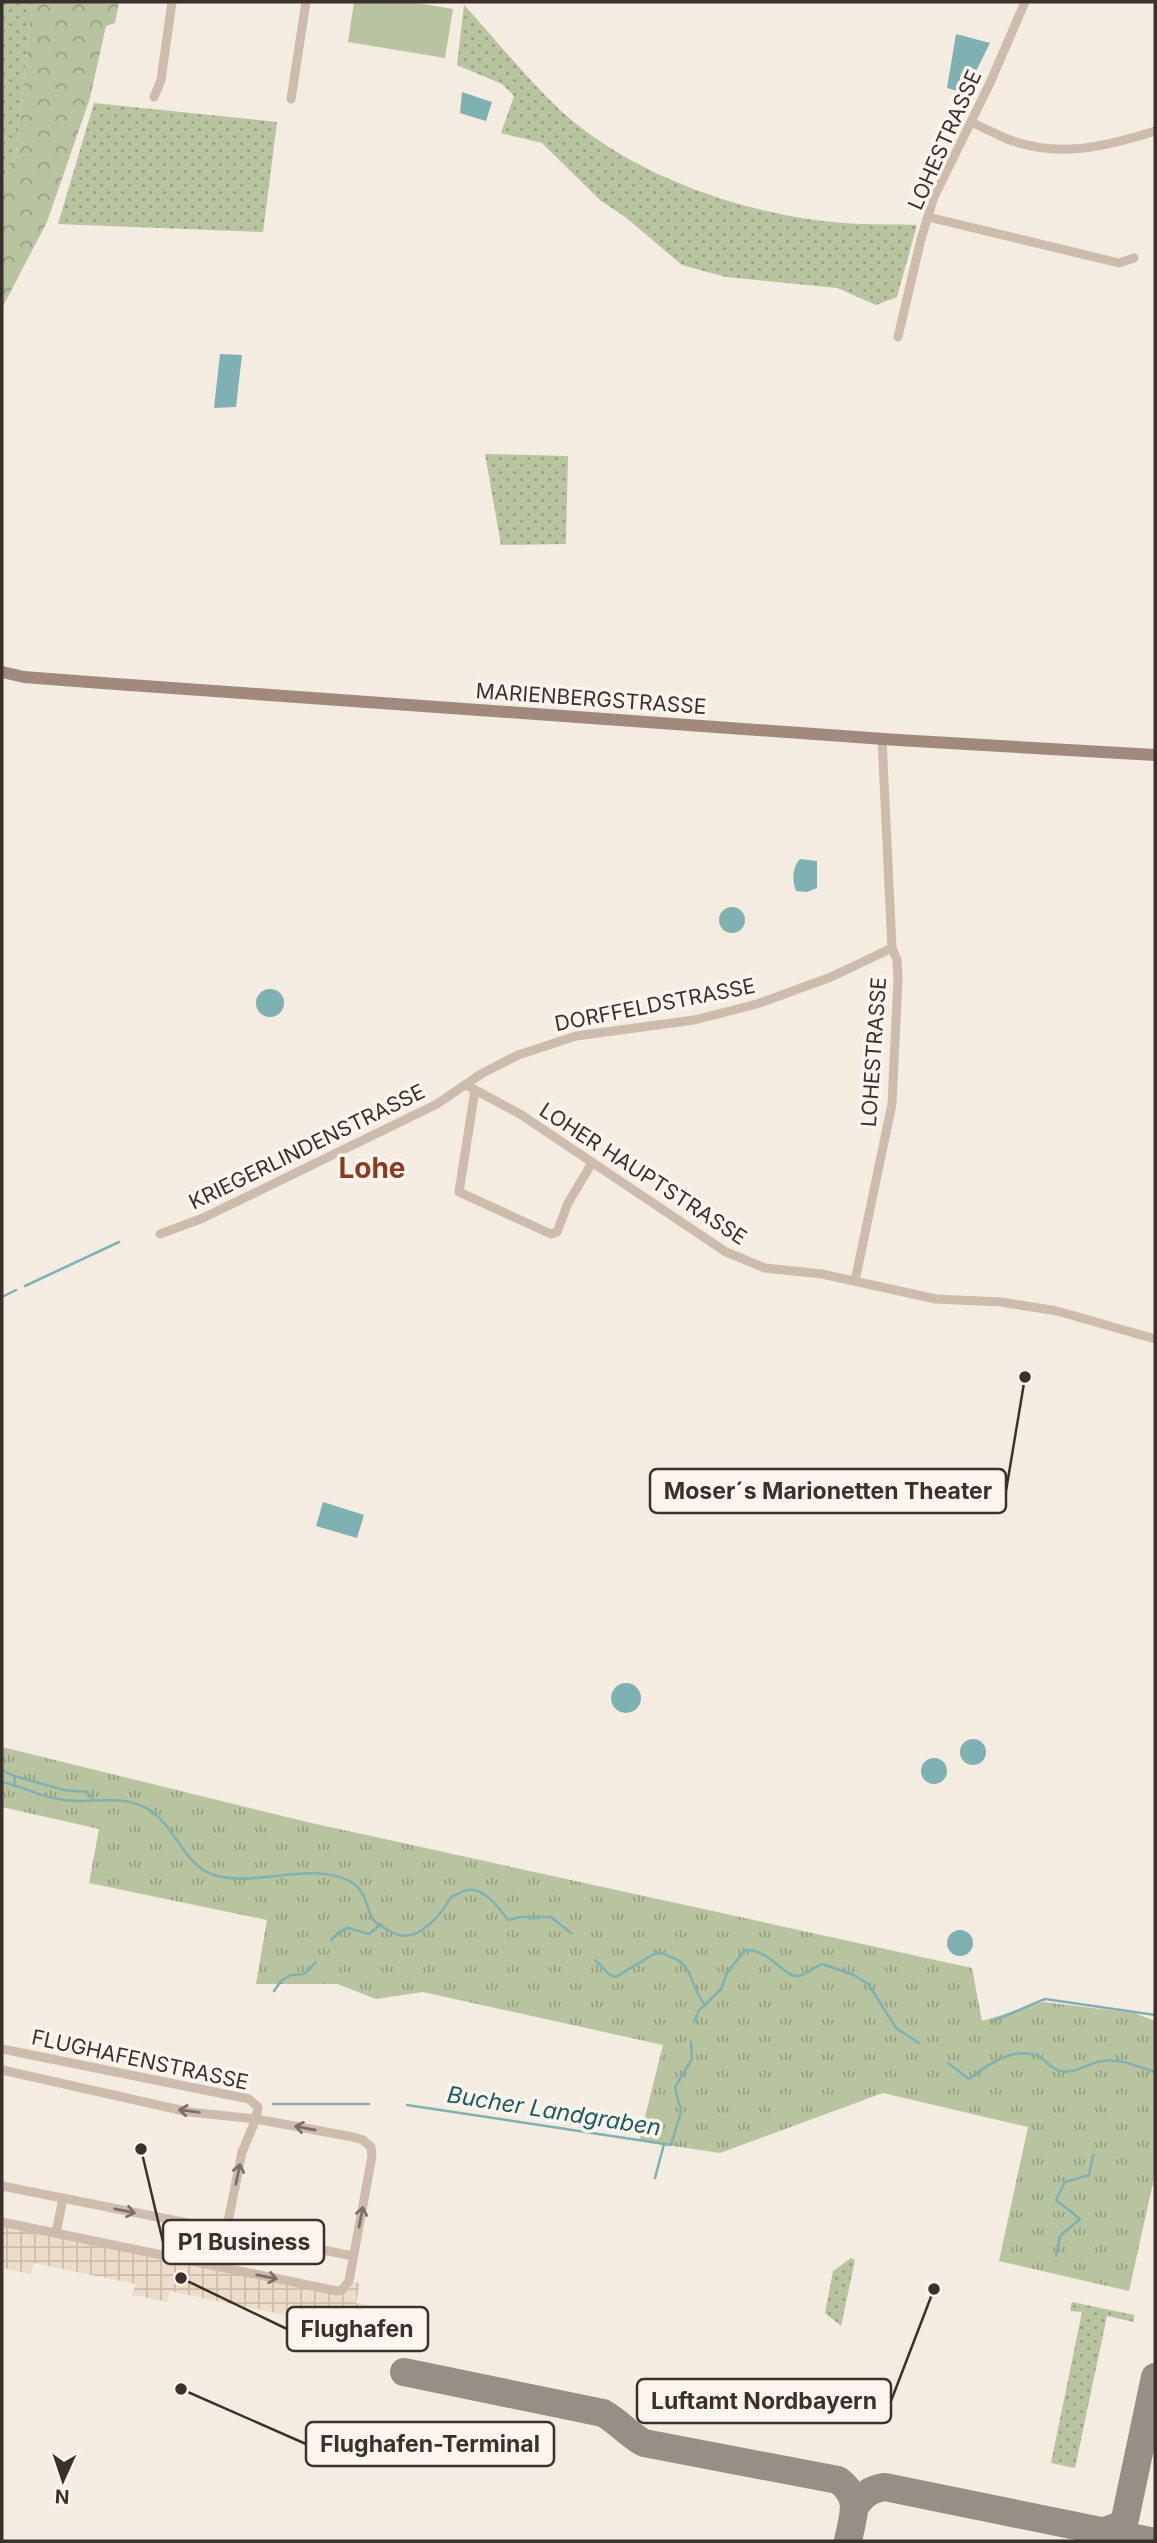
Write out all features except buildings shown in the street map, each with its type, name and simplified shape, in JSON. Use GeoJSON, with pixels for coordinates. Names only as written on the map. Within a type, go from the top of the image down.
{"type":"FeatureCollection","features":[{"type":"Feature","properties":{"kind":"main road","name":"MARIENBERGSTRASSE"},"geometry":{"type":"LineString","coordinates":[[2,672],[24,677]]}},
{"type":"Feature","properties":{"kind":"main road","name":"MARIENBERGSTRASSE"},"geometry":{"type":"LineString","coordinates":[[2,678],[24,677],[883,739],[1155,754]]}},
{"type":"Feature","properties":{"kind":"street"},"geometry":{"type":"LineString","coordinates":[[154,97],[161,80],[172,2]]}},
{"type":"Feature","properties":{"kind":"street"},"geometry":{"type":"LineString","coordinates":[[291,99],[306,2]]}},
{"type":"Feature","properties":{"kind":"street","name":"LOHESTRASSE"},"geometry":{"type":"LineString","coordinates":[[898,337],[934,197],[1026,2]]}},
{"type":"Feature","properties":{"kind":"street"},"geometry":{"type":"LineString","coordinates":[[971,121],[1006,138],[1054,150],[1097,148],[1155,131]]}},
{"type":"Feature","properties":{"kind":"street"},"geometry":{"type":"LineString","coordinates":[[928,217],[1119,263],[1134,258]]}},
{"type":"Feature","properties":{"kind":"street","name":"LOHESTRASSE"},"geometry":{"type":"LineString","coordinates":[[855,1281],[892,1104],[898,979],[897,960],[892,948],[883,739]]}},
{"type":"Feature","properties":{"kind":"street","name":"DORFFELDSTRASSE"},"geometry":{"type":"LineString","coordinates":[[470,1087],[518,1055],[556,1042],[597,1033],[694,1020],[737,1010],[831,976],[892,948]]}},
{"type":"Feature","properties":{"kind":"street"},"geometry":{"type":"LineString","coordinates":[[470,1087],[459,1192],[551,1234],[557,1232],[568,1203],[592,1163]]}},
{"type":"Feature","properties":{"kind":"street","name":"LOHER HAUPTSTRASSE"},"geometry":{"type":"LineString","coordinates":[[470,1087],[520,1114],[726,1252],[747,1262],[765,1268],[822,1274],[936,1299],[1001,1302],[1056,1311],[1155,1339]]}},
{"type":"Feature","properties":{"kind":"street","name":"KRIEGERLINDENSTRASSE"},"geometry":{"type":"LineString","coordinates":[[160,1234],[203,1218],[470,1087]]}},
{"type":"Feature","properties":{"kind":"street","name":"FLUGHAFENSTRASSE"},"geometry":{"type":"LineString","coordinates":[[2,2049],[249,2099],[258,2107],[257,2119],[242,2152],[219,2267]]}},
{"type":"Feature","properties":{"kind":"street","name":"FLUGHAFENSTRASSE"},"geometry":{"type":"LineString","coordinates":[[2,2070],[189,2112],[257,2119],[353,2137],[363,2140],[371,2147],[369,2178],[349,2281],[342,2290],[2,2222]]}},
{"type":"Feature","properties":{"kind":"street"},"geometry":{"type":"LineString","coordinates":[[2,2186],[354,2256]]}},
{"type":"Feature","properties":{"kind":"street"},"geometry":{"type":"LineString","coordinates":[[56,2233],[63,2198]]}},
{"type":"Feature","properties":{"kind":"green space"},"geometry":{"type":"Polygon","coordinates":[[[2,2],[32,2],[16,154],[2,181],[2,2]]]}},
{"type":"Feature","properties":{"kind":"green space"},"geometry":{"type":"Polygon","coordinates":[[[32,2],[119,2],[115,23],[106,26],[90,98],[47,222],[2,308],[2,181],[16,154],[32,2]]]}},
{"type":"Feature","properties":{"kind":"green space"},"geometry":{"type":"Polygon","coordinates":[[[354,2],[411,2],[453,9],[445,58],[348,42],[354,2]]]}},
{"type":"Feature","properties":{"kind":"green space"},"geometry":{"type":"Polygon","coordinates":[[[464,5],[561,111],[622,155],[657,173],[730,201],[806,219],[917,225],[897,297],[876,305],[837,288],[726,277],[682,265],[624,216],[601,201],[542,143],[501,133],[514,96],[502,84],[457,65],[464,5]]]}},
{"type":"Feature","properties":{"kind":"green space"},"geometry":{"type":"Polygon","coordinates":[[[94,103],[277,122],[263,232],[58,224],[94,103]]]}},
{"type":"Feature","properties":{"kind":"green space"},"geometry":{"type":"Polygon","coordinates":[[[485,454],[568,456],[566,544],[501,545],[485,454]]]}},
{"type":"Feature","properties":{"kind":"green space"},"geometry":{"type":"Polygon","coordinates":[[[2,1747],[307,1822],[972,1968],[982,2021],[1044,2002],[1134,2013],[1155,2021],[1155,2174],[1129,2291],[999,2261],[1028,2127],[883,2093],[720,2153],[639,2141],[663,2045],[423,1992],[376,1999],[337,1984],[256,1984],[267,1920],[89,1883],[99,1829],[2,1807],[2,1747]]]}},
{"type":"Feature","properties":{"kind":"green space"},"geometry":{"type":"Polygon","coordinates":[[[851,2258],[855,2260],[841,2326],[825,2313],[833,2271],[851,2258]]]}},
{"type":"Feature","properties":{"kind":"green space"},"geometry":{"type":"Polygon","coordinates":[[[1072,2302],[1134,2315],[1134,2322],[1107,2316],[1075,2468],[1051,2463],[1082,2312],[1070,2311],[1072,2302]]]}},
{"type":"Feature","properties":{"kind":"shaded area"},"geometry":{"type":"Polygon","coordinates":[[[2,2226],[339,2294],[349,2289],[354,2282],[360,2283],[356,2303],[367,2305],[363,2325],[351,2323],[350,2331],[333,2325],[169,2291],[167,2302],[133,2295],[135,2284],[34,2263],[31,2274],[2,2268],[2,2226]]]}},
{"type":"Feature","properties":{"kind":"water"},"geometry":{"type":"Polygon","coordinates":[[[956,34],[990,43],[965,93],[947,88],[956,34]]]}},
{"type":"Feature","properties":{"kind":"water"},"geometry":{"type":"Polygon","coordinates":[[[462,92],[492,102],[486,121],[460,113],[462,92]]]}},
{"type":"Feature","properties":{"kind":"water"},"geometry":{"type":"Polygon","coordinates":[[[220,354],[242,355],[236,407],[214,408],[220,354]]]}},
{"type":"Feature","properties":{"kind":"water"},"geometry":{"type":"Polygon","coordinates":[[[800,859],[817,861],[817,888],[807,892],[796,891],[793,878],[800,859]]]}},
{"type":"Feature","properties":{"kind":"water"},"geometry":{"type":"Polygon","coordinates":[[[732,907],[741,911],[745,920],[741,929],[732,933],[723,929],[719,920],[723,911],[732,907]]]}},
{"type":"Feature","properties":{"kind":"water"},"geometry":{"type":"Polygon","coordinates":[[[270,989],[280,993],[284,1003],[280,1013],[270,1017],[260,1013],[256,1003],[260,993],[270,989]]]}},
{"type":"Feature","properties":{"kind":"water"},"geometry":{"type":"Polygon","coordinates":[[[323,1502],[364,1515],[357,1538],[316,1526],[323,1502]]]}},
{"type":"Feature","properties":{"kind":"water"},"geometry":{"type":"Polygon","coordinates":[[[626,1683],[632,1684],[640,1692],[640,1704],[632,1712],[626,1713],[620,1712],[612,1704],[611,1698],[612,1692],[620,1684],[626,1683]]]}},
{"type":"Feature","properties":{"kind":"water"},"geometry":{"type":"Polygon","coordinates":[[[973,1739],[982,1743],[986,1752],[982,1761],[973,1765],[964,1761],[960,1752],[964,1743],[973,1739]]]}},
{"type":"Feature","properties":{"kind":"water"},"geometry":{"type":"Polygon","coordinates":[[[934,1758],[943,1762],[947,1771],[943,1780],[934,1784],[925,1780],[921,1771],[925,1762],[934,1758]]]}},
{"type":"Feature","properties":{"kind":"water"},"geometry":{"type":"Polygon","coordinates":[[[960,1930],[969,1934],[973,1943],[969,1952],[960,1956],[951,1952],[947,1943],[951,1934],[960,1930]]]}},
{"type":"Feature","properties":{"kind":"waterway"},"geometry":{"type":"LineString","coordinates":[[25,1286],[119,1242]]}},
{"type":"Feature","properties":{"kind":"waterway"},"geometry":{"type":"LineString","coordinates":[[2,1297],[16,1290]]}},
{"type":"Feature","properties":{"kind":"waterway","name":"Bucher Landgraben"},"geometry":{"type":"LineString","coordinates":[[2,1770],[14,1776],[15,1785]]}},
{"type":"Feature","properties":{"kind":"waterway","name":"Bucher Landgraben"},"geometry":{"type":"LineString","coordinates":[[14,1776],[64,1790],[87,1792],[93,1799]]}},
{"type":"Feature","properties":{"kind":"waterway"},"geometry":{"type":"LineString","coordinates":[[2,1782],[58,1799],[116,1800],[139,1805],[160,1818],[187,1855],[214,1875],[230,1878],[319,1873],[336,1876],[357,1886],[375,1922],[399,1935],[407,1936],[423,1930],[437,1917],[451,1897],[468,1890],[486,1895],[508,1920],[551,1917],[571,1933]]}},
{"type":"Feature","properties":{"kind":"waterway"},"geometry":{"type":"LineString","coordinates":[[331,1940],[348,1928],[369,1934],[381,1924]]}},
{"type":"Feature","properties":{"kind":"waterway"},"geometry":{"type":"LineString","coordinates":[[595,1960],[610,1975],[616,1977],[657,1952],[670,1956],[685,1966],[705,2005],[721,1989],[727,1973],[745,1950],[763,1954],[788,1973],[798,1976],[822,1964],[854,1975],[869,1985],[896,2028],[919,2043]]}},
{"type":"Feature","properties":{"kind":"waterway"},"geometry":{"type":"LineString","coordinates":[[274,1991],[281,1981],[291,1975],[304,1974],[316,1962]]}},
{"type":"Feature","properties":{"kind":"waterway"},"geometry":{"type":"LineString","coordinates":[[993,2021],[1045,1999],[1155,2015]]}},
{"type":"Feature","properties":{"kind":"waterway","name":"Bucher Landgraben"},"geometry":{"type":"LineString","coordinates":[[694,2022],[699,2010],[705,2005]]}},
{"type":"Feature","properties":{"kind":"waterway","name":"Bucher Landgraben"},"geometry":{"type":"LineString","coordinates":[[407,2105],[671,2145],[681,2112],[675,2087],[692,2059],[691,2042]]}},
{"type":"Feature","properties":{"kind":"waterway"},"geometry":{"type":"LineString","coordinates":[[948,2063],[969,2079],[992,2063],[1020,2053],[1038,2056],[1061,2071],[1071,2071],[1109,2060],[1155,2072]]}},
{"type":"Feature","properties":{"kind":"waterway","name":"Bucher Landgraben"},"geometry":{"type":"LineString","coordinates":[[273,2104],[369,2104]]}},
{"type":"Feature","properties":{"kind":"waterway"},"geometry":{"type":"LineString","coordinates":[[655,2178],[664,2144]]}},
{"type":"Feature","properties":{"kind":"waterway"},"geometry":{"type":"LineString","coordinates":[[1056,2256],[1060,2236],[1080,2219],[1056,2200],[1065,2182],[1089,2175],[1093,2155]]}},
{"type":"Feature","properties":{"kind":"taxiway"},"geometry":{"type":"LineString","coordinates":[[404,2372],[603,2413],[644,2443],[838,2480],[846,2487],[853,2500],[848,2541]]}},
{"type":"Feature","properties":{"kind":"taxiway"},"geometry":{"type":"LineString","coordinates":[[1104,2531],[1119,2526],[1125,2519],[1155,2377]]}},
{"type":"Feature","properties":{"kind":"taxiway"},"geometry":{"type":"LineString","coordinates":[[854,2508],[867,2493],[885,2487],[1150,2541]]}},
{"type":"Feature","properties":{"kind":"place","name":"Moser´s Marionetten Theater"},"geometry":{"type":"Point","coordinates":[1025,1377]}},
{"type":"Feature","properties":{"kind":"place","name":"P1 Business"},"geometry":{"type":"Point","coordinates":[141,2149]}},
{"type":"Feature","properties":{"kind":"place","name":"Flughafen"},"geometry":{"type":"Point","coordinates":[181,2278]}},
{"type":"Feature","properties":{"kind":"place","name":"Luftamt Nordbayern"},"geometry":{"type":"Point","coordinates":[934,2289]}},
{"type":"Feature","properties":{"kind":"place","name":"Flughafen-Terminal"},"geometry":{"type":"Point","coordinates":[181,2389]}},
{"type":"Feature","properties":{"kind":"district","name":"Lohe"},"geometry":{"type":"Point","coordinates":[372,1168]}}]}
